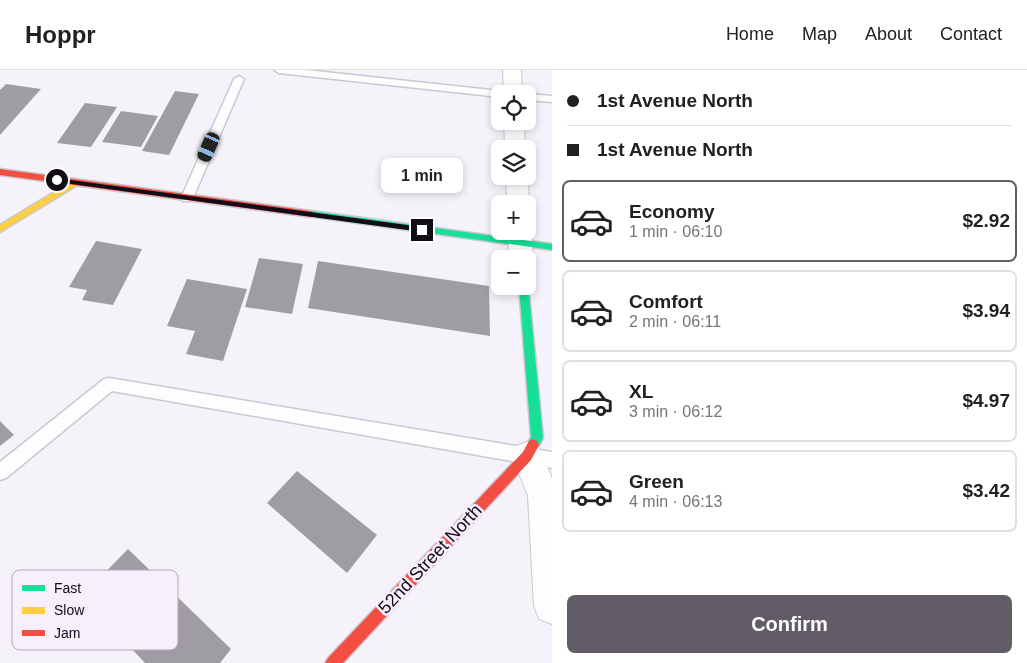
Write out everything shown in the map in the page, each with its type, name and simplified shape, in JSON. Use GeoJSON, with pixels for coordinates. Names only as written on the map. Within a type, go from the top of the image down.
{"type":"FeatureCollection","features":[{"type":"Feature","properties":{"kind":"main road"},"geometry":{"type":"LineString","coordinates":[[0,172],[552,247]]}},
{"type":"Feature","properties":{"kind":"main road"},"geometry":{"type":"LineString","coordinates":[[0,229],[76,182]]}},
{"type":"Feature","properties":{"kind":"main road","name":"52nd Street North"},"geometry":{"type":"LineString","coordinates":[[333,663],[540,458],[525,295]]}},
{"type":"Feature","properties":{"kind":"street"},"geometry":{"type":"LineString","coordinates":[[512,70],[513,85]]}},
{"type":"Feature","properties":{"kind":"street"},"geometry":{"type":"LineString","coordinates":[[540,458],[551,573],[552,606]]}},
{"type":"Feature","properties":{"kind":"lane"},"geometry":{"type":"LineString","coordinates":[[279,70],[491,93]]}},
{"type":"Feature","properties":{"kind":"lane"},"geometry":{"type":"LineString","coordinates":[[187,198],[239,79]]}},
{"type":"Feature","properties":{"kind":"lane"},"geometry":{"type":"LineString","coordinates":[[536,98],[552,100]]}},
{"type":"Feature","properties":{"kind":"lane"},"geometry":{"type":"LineString","coordinates":[[0,472],[109,384],[540,458]]}},
{"type":"Feature","properties":{"kind":"building"},"geometry":{"type":"Polygon","coordinates":[[[6,84],[41,89],[0,135],[0,90],[6,84]]]}},
{"type":"Feature","properties":{"kind":"building"},"geometry":{"type":"Polygon","coordinates":[[[175,91],[199,94],[169,155],[142,151],[175,91]]]}},
{"type":"Feature","properties":{"kind":"building"},"geometry":{"type":"Polygon","coordinates":[[[85,103],[117,107],[91,147],[57,143],[85,103]]]}},
{"type":"Feature","properties":{"kind":"building"},"geometry":{"type":"Polygon","coordinates":[[[121,111],[158,116],[141,147],[102,142],[121,111]]]}},
{"type":"Feature","properties":{"kind":"building"},"geometry":{"type":"Polygon","coordinates":[[[96,241],[142,249],[113,305],[82,300],[87,290],[69,287],[96,241]]]}},
{"type":"Feature","properties":{"kind":"building"},"geometry":{"type":"Polygon","coordinates":[[[259,258],[303,264],[292,314],[245,307],[259,258]]]}},
{"type":"Feature","properties":{"kind":"building"},"geometry":{"type":"Polygon","coordinates":[[[318,261],[489,286],[490,336],[308,308],[318,261]]]}},
{"type":"Feature","properties":{"kind":"building"},"geometry":{"type":"Polygon","coordinates":[[[187,279],[247,289],[223,361],[186,354],[195,331],[167,326],[187,279]]]}},
{"type":"Feature","properties":{"kind":"building"},"geometry":{"type":"Polygon","coordinates":[[[0,421],[14,435],[0,446],[0,421]]]}},
{"type":"Feature","properties":{"kind":"building"},"geometry":{"type":"Polygon","coordinates":[[[297,471],[377,535],[347,573],[267,503],[297,471]]]}},
{"type":"Feature","properties":{"kind":"building"},"geometry":{"type":"Polygon","coordinates":[[[128,549],[150,570],[107,570],[128,549]]]}},
{"type":"Feature","properties":{"kind":"building"},"geometry":{"type":"Polygon","coordinates":[[[178,598],[231,649],[220,663],[145,663],[133,650],[178,650],[178,598]]]}},
{"type":"Feature","properties":{"kind":"traffic: fast"},"geometry":{"type":"LineString","coordinates":[[311,214],[552,247]]}},
{"type":"Feature","properties":{"kind":"traffic: fast"},"geometry":{"type":"LineString","coordinates":[[525,295],[537,438],[533,445]]}},
{"type":"Feature","properties":{"kind":"traffic: slow"},"geometry":{"type":"LineString","coordinates":[[0,229],[76,182]]}},
{"type":"Feature","properties":{"kind":"traffic: jam"},"geometry":{"type":"LineString","coordinates":[[0,172],[311,214]]}},
{"type":"Feature","properties":{"kind":"traffic: jam"},"geometry":{"type":"LineString","coordinates":[[333,663],[527,456],[533,445]]}},
{"type":"Feature","properties":{"kind":"route"},"geometry":{"type":"LineString","coordinates":[[57,180],[422,230]]}}]}
